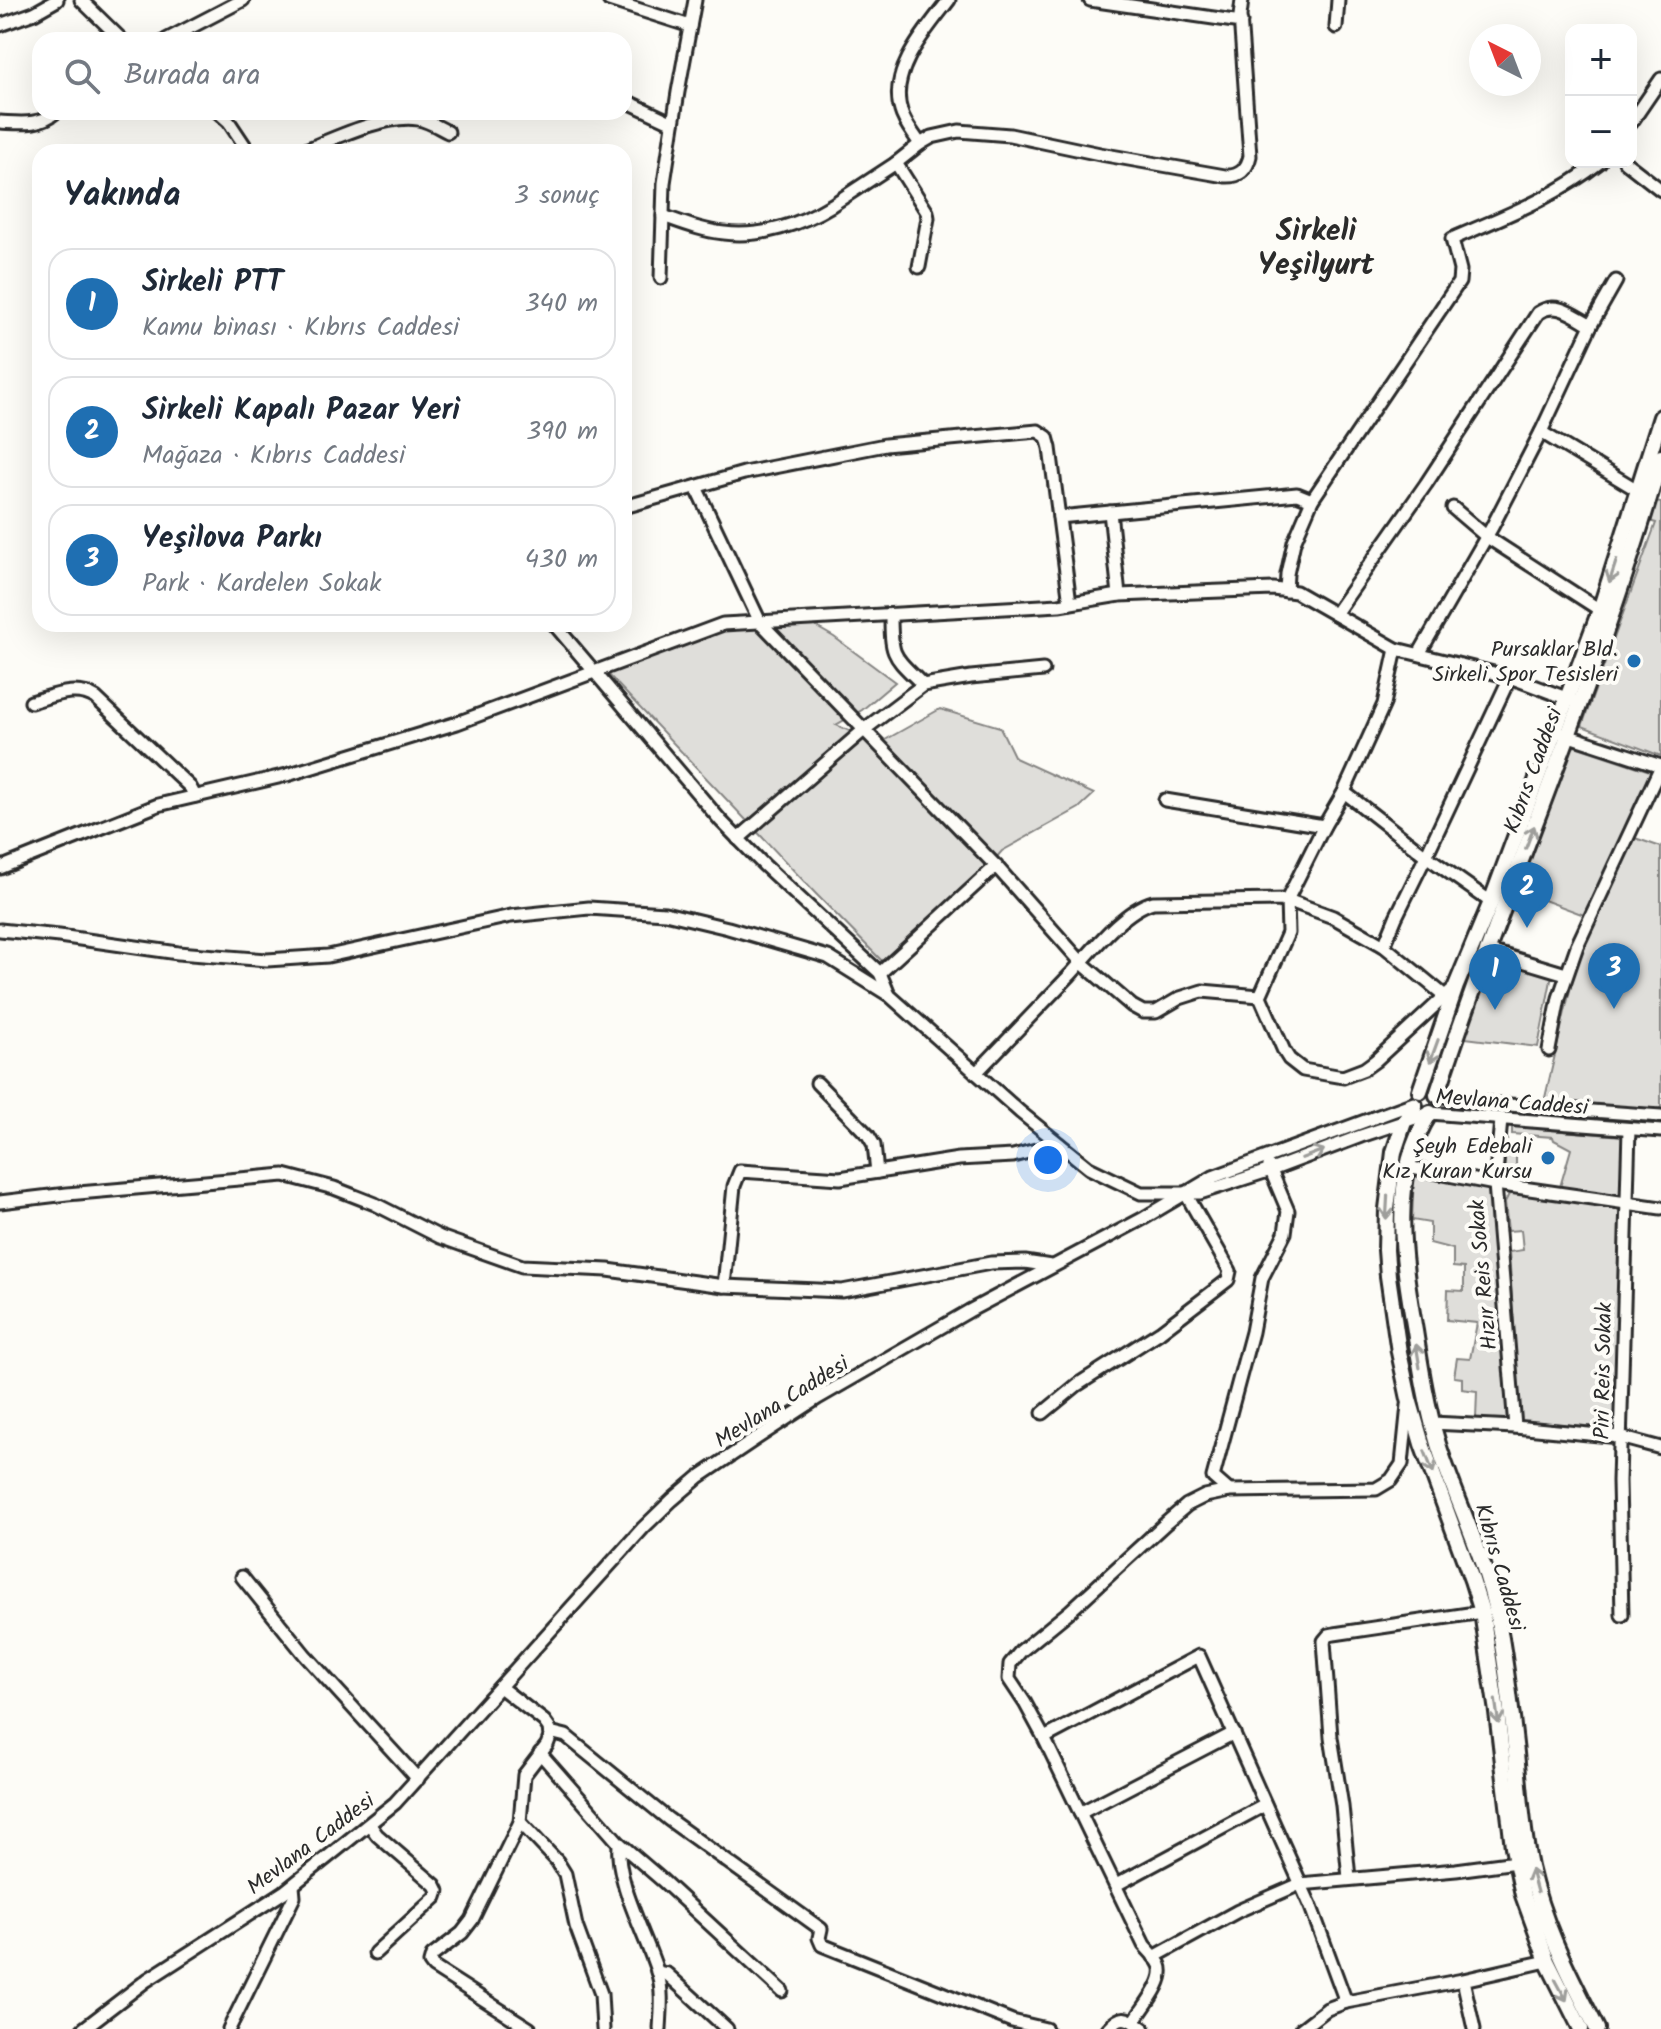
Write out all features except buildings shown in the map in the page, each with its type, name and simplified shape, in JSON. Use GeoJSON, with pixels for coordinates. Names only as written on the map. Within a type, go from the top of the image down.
{"type":"FeatureCollection","features":[{"type":"Feature","properties":{"kind":"main road"},"geometry":{"type":"LineString","coordinates":[[1581,2029],[1547,1961],[1528,1911],[1516,1862],[1482,1612],[1409,1399],[1386,1250],[1388,1190],[1394,1152],[1404,1122],[1416,1100],[1450,991],[1562,734],[1566,697],[1600,610],[1661,417]]}},
{"type":"Feature","properties":{"kind":"main road","name":"Kıbrıs Caddesi"},"geometry":{"type":"LineString","coordinates":[[1437,1095],[1562,734],[1580,704],[1636,544],[1661,457]]}},
{"type":"Feature","properties":{"kind":"main road"},"geometry":{"type":"LineString","coordinates":[[1427,1089],[1437,1095],[1438,1106],[1430,1113],[1423,1113],[1416,1100],[1427,1089]]}},
{"type":"Feature","properties":{"kind":"main road","name":"Kıbrıs Caddesi"},"geometry":{"type":"LineString","coordinates":[[1430,1113],[1421,1127],[1407,1167],[1402,1243],[1424,1395],[1496,1615],[1531,1870],[1559,1955],[1597,2029]]}},
{"type":"Feature","properties":{"kind":"street"},"geometry":{"type":"LineString","coordinates":[[0,25],[34,13],[57,0]]}},
{"type":"Feature","properties":{"kind":"street"},"geometry":{"type":"LineString","coordinates":[[81,0],[114,32]]}},
{"type":"Feature","properties":{"kind":"street"},"geometry":{"type":"LineString","coordinates":[[181,32],[243,0]]}},
{"type":"Feature","properties":{"kind":"street"},"geometry":{"type":"LineString","coordinates":[[609,0],[690,26]]}},
{"type":"Feature","properties":{"kind":"street"},"geometry":{"type":"LineString","coordinates":[[661,278],[664,183],[695,0]]}},
{"type":"Feature","properties":{"kind":"street"},"geometry":{"type":"LineString","coordinates":[[920,144],[901,114],[897,93],[905,64],[949,0]]}},
{"type":"Feature","properties":{"kind":"street"},"geometry":{"type":"LineString","coordinates":[[1090,0],[1241,22]]}},
{"type":"Feature","properties":{"kind":"street"},"geometry":{"type":"LineString","coordinates":[[663,216],[721,233],[738,234],[765,231],[804,220],[818,214],[932,137],[959,131],[997,134],[1234,176],[1245,168],[1250,156],[1242,0]]}},
{"type":"Feature","properties":{"kind":"street"},"geometry":{"type":"LineString","coordinates":[[1336,27],[1338,0]]}},
{"type":"Feature","properties":{"kind":"street"},"geometry":{"type":"LineString","coordinates":[[1637,114],[1661,79]]}},
{"type":"Feature","properties":{"kind":"street"},"geometry":{"type":"LineString","coordinates":[[632,104],[673,123]]}},
{"type":"Feature","properties":{"kind":"street"},"geometry":{"type":"LineString","coordinates":[[0,122],[37,123],[44,120]]}},
{"type":"Feature","properties":{"kind":"street"},"geometry":{"type":"LineString","coordinates":[[227,120],[244,144]]}},
{"type":"Feature","properties":{"kind":"street"},"geometry":{"type":"LineString","coordinates":[[321,144],[391,120]]}},
{"type":"Feature","properties":{"kind":"street"},"geometry":{"type":"LineString","coordinates":[[420,120],[448,132]]}},
{"type":"Feature","properties":{"kind":"street"},"geometry":{"type":"LineString","coordinates":[[896,163],[927,212],[919,267]]}},
{"type":"Feature","properties":{"kind":"street"},"geometry":{"type":"LineString","coordinates":[[1286,591],[1294,542],[1312,500],[1457,286],[1460,270],[1452,239],[1549,196],[1592,168]]}},
{"type":"Feature","properties":{"kind":"street"},"geometry":{"type":"LineString","coordinates":[[1633,168],[1661,190]]}},
{"type":"Feature","properties":{"kind":"street"},"geometry":{"type":"LineString","coordinates":[[1419,654],[1487,537],[1591,325],[1616,281]]}},
{"type":"Feature","properties":{"kind":"street"},"geometry":{"type":"LineString","coordinates":[[1335,614],[1426,484],[1538,313],[1545,308],[1556,307],[1591,325]]}},
{"type":"Feature","properties":{"kind":"street"},"geometry":{"type":"LineString","coordinates":[[632,505],[744,473],[885,445],[1038,431],[1047,437],[1050,448],[1070,603]]}},
{"type":"Feature","properties":{"kind":"street"},"geometry":{"type":"LineString","coordinates":[[1541,432],[1639,491]]}},
{"type":"Feature","properties":{"kind":"street"},"geometry":{"type":"LineString","coordinates":[[696,487],[760,622],[996,866],[1082,963],[1143,1012],[1156,1012],[1187,994],[1202,991],[1260,996]]}},
{"type":"Feature","properties":{"kind":"street"},"geometry":{"type":"LineString","coordinates":[[1059,517],[1297,494],[1312,500]]}},
{"type":"Feature","properties":{"kind":"street"},"geometry":{"type":"LineString","coordinates":[[1453,508],[1487,537],[1600,610]]}},
{"type":"Feature","properties":{"kind":"street"},"geometry":{"type":"LineString","coordinates":[[1110,512],[1119,595]]}},
{"type":"Feature","properties":{"kind":"street"},"geometry":{"type":"LineString","coordinates":[[0,868],[158,805],[287,775],[457,723],[723,624],[1070,603],[1119,595],[1273,589],[1296,592],[1396,649],[1510,677],[1580,704]]}},
{"type":"Feature","properties":{"kind":"street"},"geometry":{"type":"LineString","coordinates":[[891,615],[891,644],[895,657],[923,685]]}},
{"type":"Feature","properties":{"kind":"street"},"geometry":{"type":"LineString","coordinates":[[561,632],[721,821],[880,973],[889,995]]}},
{"type":"Feature","properties":{"kind":"street"},"geometry":{"type":"LineString","coordinates":[[976,1073],[1132,911],[1158,902],[1287,900],[1333,917],[1384,946],[1450,991],[1375,1061],[1355,1074],[1343,1077],[1303,1070],[1289,1059],[1260,996],[1288,933],[1287,900],[1344,792],[1384,704],[1396,649]]}},
{"type":"Feature","properties":{"kind":"street"},"geometry":{"type":"LineString","coordinates":[[738,839],[865,729],[923,685],[1043,670]]}},
{"type":"Feature","properties":{"kind":"street"},"geometry":{"type":"LineString","coordinates":[[1384,946],[1510,677]]}},
{"type":"Feature","properties":{"kind":"street"},"geometry":{"type":"LineString","coordinates":[[31,702],[74,691],[88,693],[180,777],[195,796]]}},
{"type":"Feature","properties":{"kind":"street"},"geometry":{"type":"LineString","coordinates":[[1549,1050],[1566,974],[1661,766],[1562,734]]}},
{"type":"Feature","properties":{"kind":"street"},"geometry":{"type":"LineString","coordinates":[[1344,792],[1491,902]]}},
{"type":"Feature","properties":{"kind":"street"},"geometry":{"type":"LineString","coordinates":[[1165,800],[1324,826]]}},
{"type":"Feature","properties":{"kind":"street"},"geometry":{"type":"LineString","coordinates":[[880,973],[996,866]]}},
{"type":"Feature","properties":{"kind":"street"},"geometry":{"type":"LineString","coordinates":[[0,930],[178,953],[267,960],[328,956],[511,916],[589,908],[665,913],[828,957],[889,995],[1089,1168],[1141,1193],[1186,1194],[1213,1177],[1416,1100]]}},
{"type":"Feature","properties":{"kind":"street"},"geometry":{"type":"LineString","coordinates":[[1486,950],[1566,974]]}},
{"type":"Feature","properties":{"kind":"street"},"geometry":{"type":"LineString","coordinates":[[817,1083],[868,1135],[874,1145],[877,1172]]}},
{"type":"Feature","properties":{"kind":"street"},"geometry":{"type":"LineString","coordinates":[[1437,1095],[1495,1104],[1661,1116]]}},
{"type":"Feature","properties":{"kind":"street","name":"Mevlana Caddesi"},"geometry":{"type":"LineString","coordinates":[[83,2029],[147,1980],[293,1886],[395,1803],[643,1528],[699,1477],[818,1398],[969,1311],[1186,1194],[1213,1190],[1430,1113],[1661,1131]]}},
{"type":"Feature","properties":{"kind":"street","name":"Hızır Reis Sokak"},"geometry":{"type":"LineString","coordinates":[[1501,1120],[1495,1184],[1515,1427]]}},
{"type":"Feature","properties":{"kind":"street","name":"Piri Reis Sokak"},"geometry":{"type":"LineString","coordinates":[[1622,1615],[1619,1481],[1629,1129]]}},
{"type":"Feature","properties":{"kind":"street"},"geometry":{"type":"LineString","coordinates":[[724,1286],[734,1186],[740,1171],[840,1178],[959,1159],[1013,1156],[1059,1144]]}},
{"type":"Feature","properties":{"kind":"street"},"geometry":{"type":"LineString","coordinates":[[1229,1491],[1213,1477],[1252,1332],[1262,1278],[1285,1233],[1288,1211],[1266,1158]]}},
{"type":"Feature","properties":{"kind":"street"},"geometry":{"type":"LineString","coordinates":[[1407,1167],[1495,1184],[1661,1208]]}},
{"type":"Feature","properties":{"kind":"street"},"geometry":{"type":"LineString","coordinates":[[0,1202],[284,1175],[334,1188],[375,1204],[440,1237],[522,1266],[608,1270],[724,1286],[842,1291],[991,1263],[1025,1262],[1052,1266]]}},
{"type":"Feature","properties":{"kind":"street"},"geometry":{"type":"LineString","coordinates":[[1043,1413],[1077,1385],[1160,1332],[1228,1280],[1230,1271],[1186,1194]]}},
{"type":"Feature","properties":{"kind":"street"},"geometry":{"type":"LineString","coordinates":[[1108,2029],[1119,2018],[1139,2025],[1162,1976],[1160,1964],[1144,1945],[1044,1738],[1009,1679],[1012,1660],[1148,1538],[1187,1505],[1205,1496],[1229,1491],[1376,1489],[1391,1480],[1402,1464],[1409,1399],[1424,1395]]}},
{"type":"Feature","properties":{"kind":"street"},"geometry":{"type":"LineString","coordinates":[[1432,1423],[1620,1437],[1661,1448]]}},
{"type":"Feature","properties":{"kind":"street"},"geometry":{"type":"LineString","coordinates":[[242,1577],[305,1655],[418,1779]]}},
{"type":"Feature","properties":{"kind":"street"},"geometry":{"type":"LineString","coordinates":[[1349,1878],[1331,1737],[1324,1641],[1334,1634],[1482,1612]]}},
{"type":"Feature","properties":{"kind":"street"},"geometry":{"type":"LineString","coordinates":[[1044,1738],[1199,1656],[1311,1907],[1346,2002]]}},
{"type":"Feature","properties":{"kind":"street"},"geometry":{"type":"LineString","coordinates":[[500,1687],[544,1721],[550,1732],[549,1741],[524,1775],[520,1822],[472,1920],[430,1961],[433,1967],[530,2029]]}},
{"type":"Feature","properties":{"kind":"street"},"geometry":{"type":"LineString","coordinates":[[550,1732],[566,1736],[668,1819],[803,1914],[821,1929],[819,1938],[822,1945],[1012,2021],[1046,2029]]}},
{"type":"Feature","properties":{"kind":"street"},"geometry":{"type":"LineString","coordinates":[[1080,1813],[1234,1733]]}},
{"type":"Feature","properties":{"kind":"street"},"geometry":{"type":"LineString","coordinates":[[540,1753],[619,1843],[782,1991]]}},
{"type":"Feature","properties":{"kind":"street"},"geometry":{"type":"LineString","coordinates":[[1116,1885],[1265,1805]]}},
{"type":"Feature","properties":{"kind":"street"},"geometry":{"type":"LineString","coordinates":[[520,1822],[557,1861],[565,1874],[576,1926],[601,1994],[603,2029]]}},
{"type":"Feature","properties":{"kind":"street"},"geometry":{"type":"LineString","coordinates":[[370,1825],[438,1891],[436,1897],[375,1953]]}},
{"type":"Feature","properties":{"kind":"street"},"geometry":{"type":"LineString","coordinates":[[619,1843],[622,1874],[657,1972],[661,1996],[660,2029]]}},
{"type":"Feature","properties":{"kind":"street"},"geometry":{"type":"LineString","coordinates":[[1154,1957],[1238,1911],[1300,1884],[1516,1862]]}},
{"type":"Feature","properties":{"kind":"street"},"geometry":{"type":"LineString","coordinates":[[229,2029],[294,1897],[293,1886]]}},
{"type":"Feature","properties":{"kind":"street"},"geometry":{"type":"LineString","coordinates":[[1301,2029],[1327,2009],[1346,2002],[1547,1961]]}},
{"type":"Feature","properties":{"kind":"street"},"geometry":{"type":"LineString","coordinates":[[657,1972],[667,1974],[727,2029]]}},
{"type":"Feature","properties":{"kind":"street"},"geometry":{"type":"LineString","coordinates":[[1463,1980],[1474,2029]]}},
{"type":"Feature","properties":{"kind":"shaded area","name":"Pursaklar Bld. Sirkeli Spor Tesisleri"},"geometry":{"type":"Polygon","coordinates":[[[1655,502],[1661,503],[1661,756],[1582,726],[1656,523],[1649,521],[1655,502]]]}},
{"type":"Feature","properties":{"kind":"shaded area"},"geometry":{"type":"Polygon","coordinates":[[[813,625],[895,682],[862,710],[836,725],[878,744],[940,709],[1000,727],[1015,758],[1094,794],[1079,808],[1002,851],[953,907],[887,966],[606,672],[718,631],[813,625]]]}},
{"type":"Feature","properties":{"kind":"shaded area"},"geometry":{"type":"Polygon","coordinates":[[[1575,746],[1653,772],[1584,915],[1517,890],[1571,748],[1575,746]]]}},
{"type":"Feature","properties":{"kind":"shaded area"},"geometry":{"type":"Polygon","coordinates":[[[1635,838],[1661,847],[1661,1109],[1544,1102],[1577,960],[1635,838]]]}},
{"type":"Feature","properties":{"kind":"shaded area"},"geometry":{"type":"Polygon","coordinates":[[[1490,958],[1552,975],[1538,1047],[1465,1038],[1490,958]]]}},
{"type":"Feature","properties":{"kind":"shaded area"},"geometry":{"type":"Polygon","coordinates":[[[1447,1102],[1482,1108],[1661,1121],[1661,1125],[1445,1110],[1447,1102]]]}},
{"type":"Feature","properties":{"kind":"shaded area"},"geometry":{"type":"Polygon","coordinates":[[[1512,1127],[1623,1136],[1620,1193],[1614,1197],[1560,1187],[1571,1149],[1553,1137],[1512,1134],[1512,1127]]]}},
{"type":"Feature","properties":{"kind":"shaded area"},"geometry":{"type":"Polygon","coordinates":[[[1506,1144],[1516,1151],[1516,1179],[1504,1174],[1506,1144]]]}},
{"type":"Feature","properties":{"kind":"shaded area"},"geometry":{"type":"Polygon","coordinates":[[[1414,1174],[1491,1187],[1509,1421],[1476,1419],[1477,1391],[1462,1389],[1462,1378],[1454,1377],[1457,1358],[1470,1359],[1477,1323],[1447,1320],[1448,1290],[1464,1291],[1464,1268],[1453,1267],[1453,1249],[1430,1243],[1430,1223],[1412,1220],[1414,1174]]]}},
{"type":"Feature","properties":{"kind":"shaded area"},"geometry":{"type":"Polygon","coordinates":[[[1509,1194],[1622,1209],[1615,1426],[1611,1428],[1520,1419],[1509,1252],[1523,1250],[1521,1230],[1508,1231],[1505,1202],[1509,1194]]]}},
{"type":"Feature","properties":{"kind":"place","name":"Pursaklar Bld. Sirkeli Spor Tesisleri"},"geometry":{"type":"Point","coordinates":[1634,661]}},
{"type":"Feature","properties":{"kind":"place","name":"Sirkeli Kapalı Pazar Yeri"},"geometry":{"type":"Point","coordinates":[1527,928]}},
{"type":"Feature","properties":{"kind":"place","name":"Yeşilova Parkı"},"geometry":{"type":"Point","coordinates":[1614,1009]}},
{"type":"Feature","properties":{"kind":"place","name":"Sirkeli PTT"},"geometry":{"type":"Point","coordinates":[1495,1010]}},
{"type":"Feature","properties":{"kind":"place","name":"Şeyh Edebali Kız Kuran Kursu"},"geometry":{"type":"Point","coordinates":[1548,1158]}},
{"type":"Feature","properties":{"kind":"district","name":"Sirkeli Yeşilyurt"},"geometry":{"type":"Point","coordinates":[1316,247]}}]}
